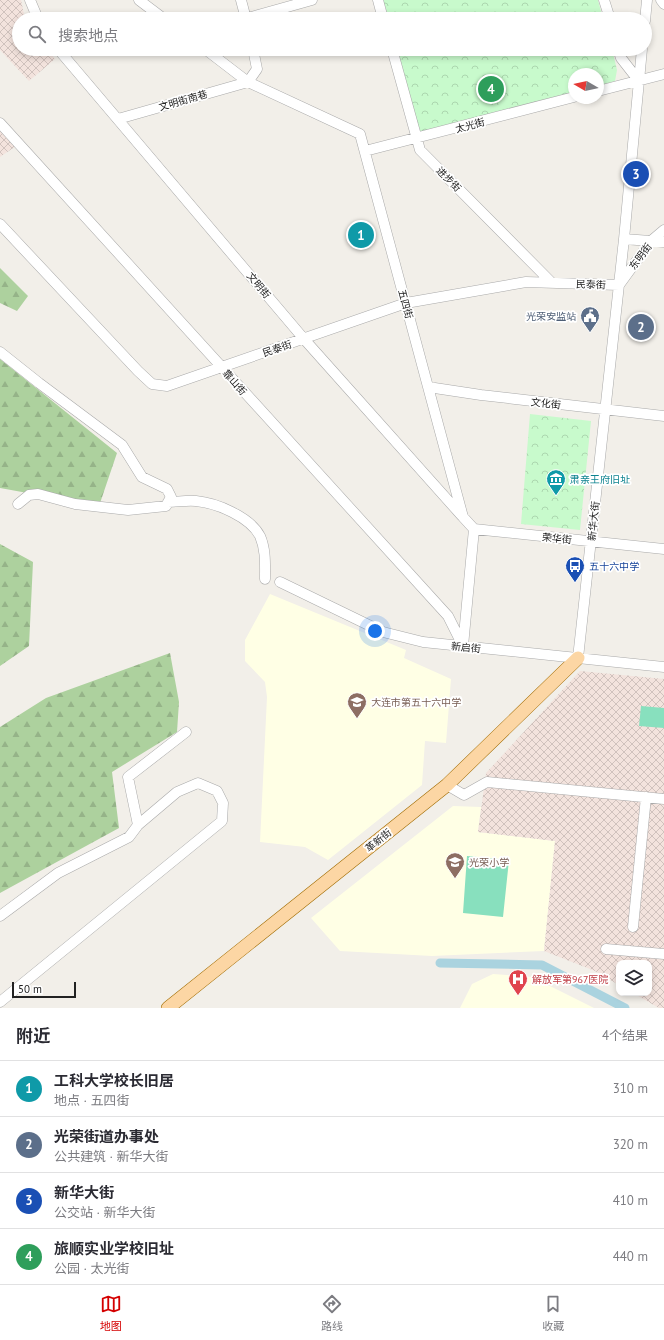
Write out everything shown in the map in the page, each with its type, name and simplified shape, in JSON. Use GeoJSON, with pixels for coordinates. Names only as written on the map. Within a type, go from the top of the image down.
{"type":"FeatureCollection","features":[{"type":"Feature","properties":{"kind":"main road","name":"革新街"},"geometry":{"type":"LineString","coordinates":[[168,1008],[447,785],[578,658]]}},
{"type":"Feature","properties":{"kind":"street"},"geometry":{"type":"LineString","coordinates":[[30,0],[35,12]]}},
{"type":"Feature","properties":{"kind":"street"},"geometry":{"type":"LineString","coordinates":[[139,0],[155,12]]}},
{"type":"Feature","properties":{"kind":"street"},"geometry":{"type":"LineString","coordinates":[[241,0],[244,12]]}},
{"type":"Feature","properties":{"kind":"street"},"geometry":{"type":"LineString","coordinates":[[270,12],[312,0]]}},
{"type":"Feature","properties":{"kind":"street"},"geometry":{"type":"LineString","coordinates":[[378,0],[381,12]]}},
{"type":"Feature","properties":{"kind":"street"},"geometry":{"type":"LineString","coordinates":[[604,0],[608,12]]}},
{"type":"Feature","properties":{"kind":"street"},"geometry":{"type":"LineString","coordinates":[[646,12],[647,0]]}},
{"type":"Feature","properties":{"kind":"street"},"geometry":{"type":"LineString","coordinates":[[661,0],[664,4]]}},
{"type":"Feature","properties":{"kind":"street","name":"文明街"},"geometry":{"type":"LineString","coordinates":[[64,56],[304,338],[463,518]]}},
{"type":"Feature","properties":{"kind":"street","name":"五四街"},"geometry":{"type":"LineString","coordinates":[[214,56],[248,82],[360,134],[463,518]]}},
{"type":"Feature","properties":{"kind":"street"},"geometry":{"type":"LineString","coordinates":[[248,82],[257,69],[254,56]]}},
{"type":"Feature","properties":{"kind":"street","name":"进步街"},"geometry":{"type":"LineString","coordinates":[[394,56],[420,150],[552,283]]}},
{"type":"Feature","properties":{"kind":"street"},"geometry":{"type":"LineString","coordinates":[[620,56],[639,81]]}},
{"type":"Feature","properties":{"kind":"street","name":"新华大街"},"geometry":{"type":"LineString","coordinates":[[578,658],[624,239],[641,56]]}},
{"type":"Feature","properties":{"kind":"street"},"geometry":{"type":"LineString","coordinates":[[604,90],[664,74]]}},
{"type":"Feature","properties":{"kind":"street","name":"文明街南巷"},"geometry":{"type":"LineString","coordinates":[[118,119],[248,82]]}},
{"type":"Feature","properties":{"kind":"street","name":"太光街"},"geometry":{"type":"LineString","coordinates":[[365,152],[568,100]]}},
{"type":"Feature","properties":{"kind":"street","name":"靠山街"},"geometry":{"type":"LineString","coordinates":[[0,123],[448,616],[464,646]]}},
{"type":"Feature","properties":{"kind":"street","name":"民泰街"},"geometry":{"type":"LineString","coordinates":[[0,224],[133,366],[152,384],[167,386],[406,303],[526,282],[619,285]]}},
{"type":"Feature","properties":{"kind":"street","name":"东明街"},"geometry":{"type":"LineString","coordinates":[[619,285],[651,241],[664,230]]}},
{"type":"Feature","properties":{"kind":"street"},"geometry":{"type":"LineString","coordinates":[[624,239],[664,242]]}},
{"type":"Feature","properties":{"kind":"street"},"geometry":{"type":"LineString","coordinates":[[0,352],[122,445],[142,477],[166,489],[171,498],[166,506],[128,510],[75,504],[38,494],[29,496],[18,504]]}},
{"type":"Feature","properties":{"kind":"street","name":"文化街"},"geometry":{"type":"LineString","coordinates":[[428,387],[481,395],[664,416]]}},
{"type":"Feature","properties":{"kind":"street"},"geometry":{"type":"LineString","coordinates":[[168,502],[196,501],[212,505],[248,521],[259,536],[266,556],[265,579]]}},
{"type":"Feature","properties":{"kind":"street"},"geometry":{"type":"LineString","coordinates":[[463,518],[474,529],[464,646]]}},
{"type":"Feature","properties":{"kind":"street","name":"荣华街"},"geometry":{"type":"LineString","coordinates":[[474,529],[664,549]]}},
{"type":"Feature","properties":{"kind":"street","name":"新启街"},"geometry":{"type":"LineString","coordinates":[[280,582],[383,632],[423,642],[664,667]]}},
{"type":"Feature","properties":{"kind":"street"},"geometry":{"type":"LineString","coordinates":[[138,826],[128,777],[186,732]]}},
{"type":"Feature","properties":{"kind":"street"},"geometry":{"type":"LineString","coordinates":[[447,785],[464,795],[487,782],[664,799]]}},
{"type":"Feature","properties":{"kind":"street"},"geometry":{"type":"LineString","coordinates":[[0,916],[58,872],[129,837],[138,826],[177,792],[198,783],[217,791],[223,803],[222,821],[0,1002]]}},
{"type":"Feature","properties":{"kind":"street"},"geometry":{"type":"LineString","coordinates":[[633,927],[646,797]]}},
{"type":"Feature","properties":{"kind":"street"},"geometry":{"type":"LineString","coordinates":[[606,949],[664,954]]}},
{"type":"Feature","properties":{"kind":"shaded area"},"geometry":{"type":"Polygon","coordinates":[[[0,0],[21,0],[24,12],[12,12],[12,56],[53,56],[55,59],[29,81],[0,50],[0,0]]]}},
{"type":"Feature","properties":{"kind":"shaded area"},"geometry":{"type":"Polygon","coordinates":[[[0,128],[16,146],[0,157],[0,128]]]}},
{"type":"Feature","properties":{"kind":"shaded area","name":"大连市第五十六中学"},"geometry":{"type":"Polygon","coordinates":[[[270,594],[406,650],[404,658],[451,679],[446,743],[425,741],[422,785],[328,860],[305,847],[260,842],[267,697],[265,682],[245,661],[245,640],[270,594]]]}},
{"type":"Feature","properties":{"kind":"shaded area"},"geometry":{"type":"Polygon","coordinates":[[[580,671],[664,679],[664,1008],[659,1008],[638,996],[652,996],[652,960],[616,960],[616,983],[595,971],[544,951],[555,841],[478,832],[486,773],[580,671]]]}},
{"type":"Feature","properties":{"kind":"shaded area","name":"光荣小学"},"geometry":{"type":"Polygon","coordinates":[[[453,806],[481,807],[478,832],[555,841],[544,951],[432,956],[340,951],[311,918],[453,806]]]}},
{"type":"Feature","properties":{"kind":"shaded area","name":"解放军第967医院"},"geometry":{"type":"Polygon","coordinates":[[[493,974],[532,977],[594,1008],[460,1008],[472,984],[493,974]]]}},
{"type":"Feature","properties":{"kind":"green space"},"geometry":{"type":"Polygon","coordinates":[[[383,0],[598,0],[601,12],[387,12],[383,0]]]}},
{"type":"Feature","properties":{"kind":"green space"},"geometry":{"type":"Polygon","coordinates":[[[399,56],[614,56],[617,70],[615,81],[604,84],[604,68],[568,68],[568,94],[420,134],[399,56]]]}},
{"type":"Feature","properties":{"kind":"green space"},"geometry":{"type":"Polygon","coordinates":[[[0,268],[28,296],[17,311],[0,303],[0,268]]]}},
{"type":"Feature","properties":{"kind":"green space"},"geometry":{"type":"Polygon","coordinates":[[[0,359],[117,453],[99,506],[0,488],[0,359]]]}},
{"type":"Feature","properties":{"kind":"green space"},"geometry":{"type":"Polygon","coordinates":[[[530,414],[591,421],[580,530],[521,524],[530,414]]]}},
{"type":"Feature","properties":{"kind":"green space"},"geometry":{"type":"Polygon","coordinates":[[[0,544],[33,562],[29,646],[0,666],[0,544]]]}},
{"type":"Feature","properties":{"kind":"green space"},"geometry":{"type":"Polygon","coordinates":[[[170,653],[179,702],[177,732],[112,772],[119,828],[0,893],[0,727],[46,698],[170,653]]]}},
{"type":"Feature","properties":{"kind":"green space"},"geometry":{"type":"Polygon","coordinates":[[[641,706],[664,708],[664,728],[639,726],[641,706]]]}},
{"type":"Feature","properties":{"kind":"green space"},"geometry":{"type":"Polygon","coordinates":[[[467,856],[509,860],[503,917],[463,913],[467,856]]]}},
{"type":"Feature","properties":{"kind":"waterway"},"geometry":{"type":"LineString","coordinates":[[440,963],[542,965],[625,1008]]}},
{"type":"Feature","properties":{"kind":"place","name":"旅顺实业学校旧址"},"geometry":{"type":"Point","coordinates":[491,89]}},
{"type":"Feature","properties":{"kind":"place","name":"新华大街"},"geometry":{"type":"Point","coordinates":[636,174]}},
{"type":"Feature","properties":{"kind":"place","name":"工科大学校长旧居"},"geometry":{"type":"Point","coordinates":[361,235]}},
{"type":"Feature","properties":{"kind":"place","name":"光荣街道办事处"},"geometry":{"type":"Point","coordinates":[641,327]}},
{"type":"Feature","properties":{"kind":"place","name":"光荣安监站"},"geometry":{"type":"Point","coordinates":[590,333]}},
{"type":"Feature","properties":{"kind":"place","name":"肃亲王府旧址"},"geometry":{"type":"Point","coordinates":[556,496]}},
{"type":"Feature","properties":{"kind":"place","name":"五十六中学"},"geometry":{"type":"Point","coordinates":[575,583]}},
{"type":"Feature","properties":{"kind":"place","name":"大连市第五十六中学"},"geometry":{"type":"Point","coordinates":[357,719]}},
{"type":"Feature","properties":{"kind":"place","name":"光荣小学"},"geometry":{"type":"Point","coordinates":[455,879]}},
{"type":"Feature","properties":{"kind":"place","name":"解放军第967医院"},"geometry":{"type":"Point","coordinates":[518,996]}}]}
